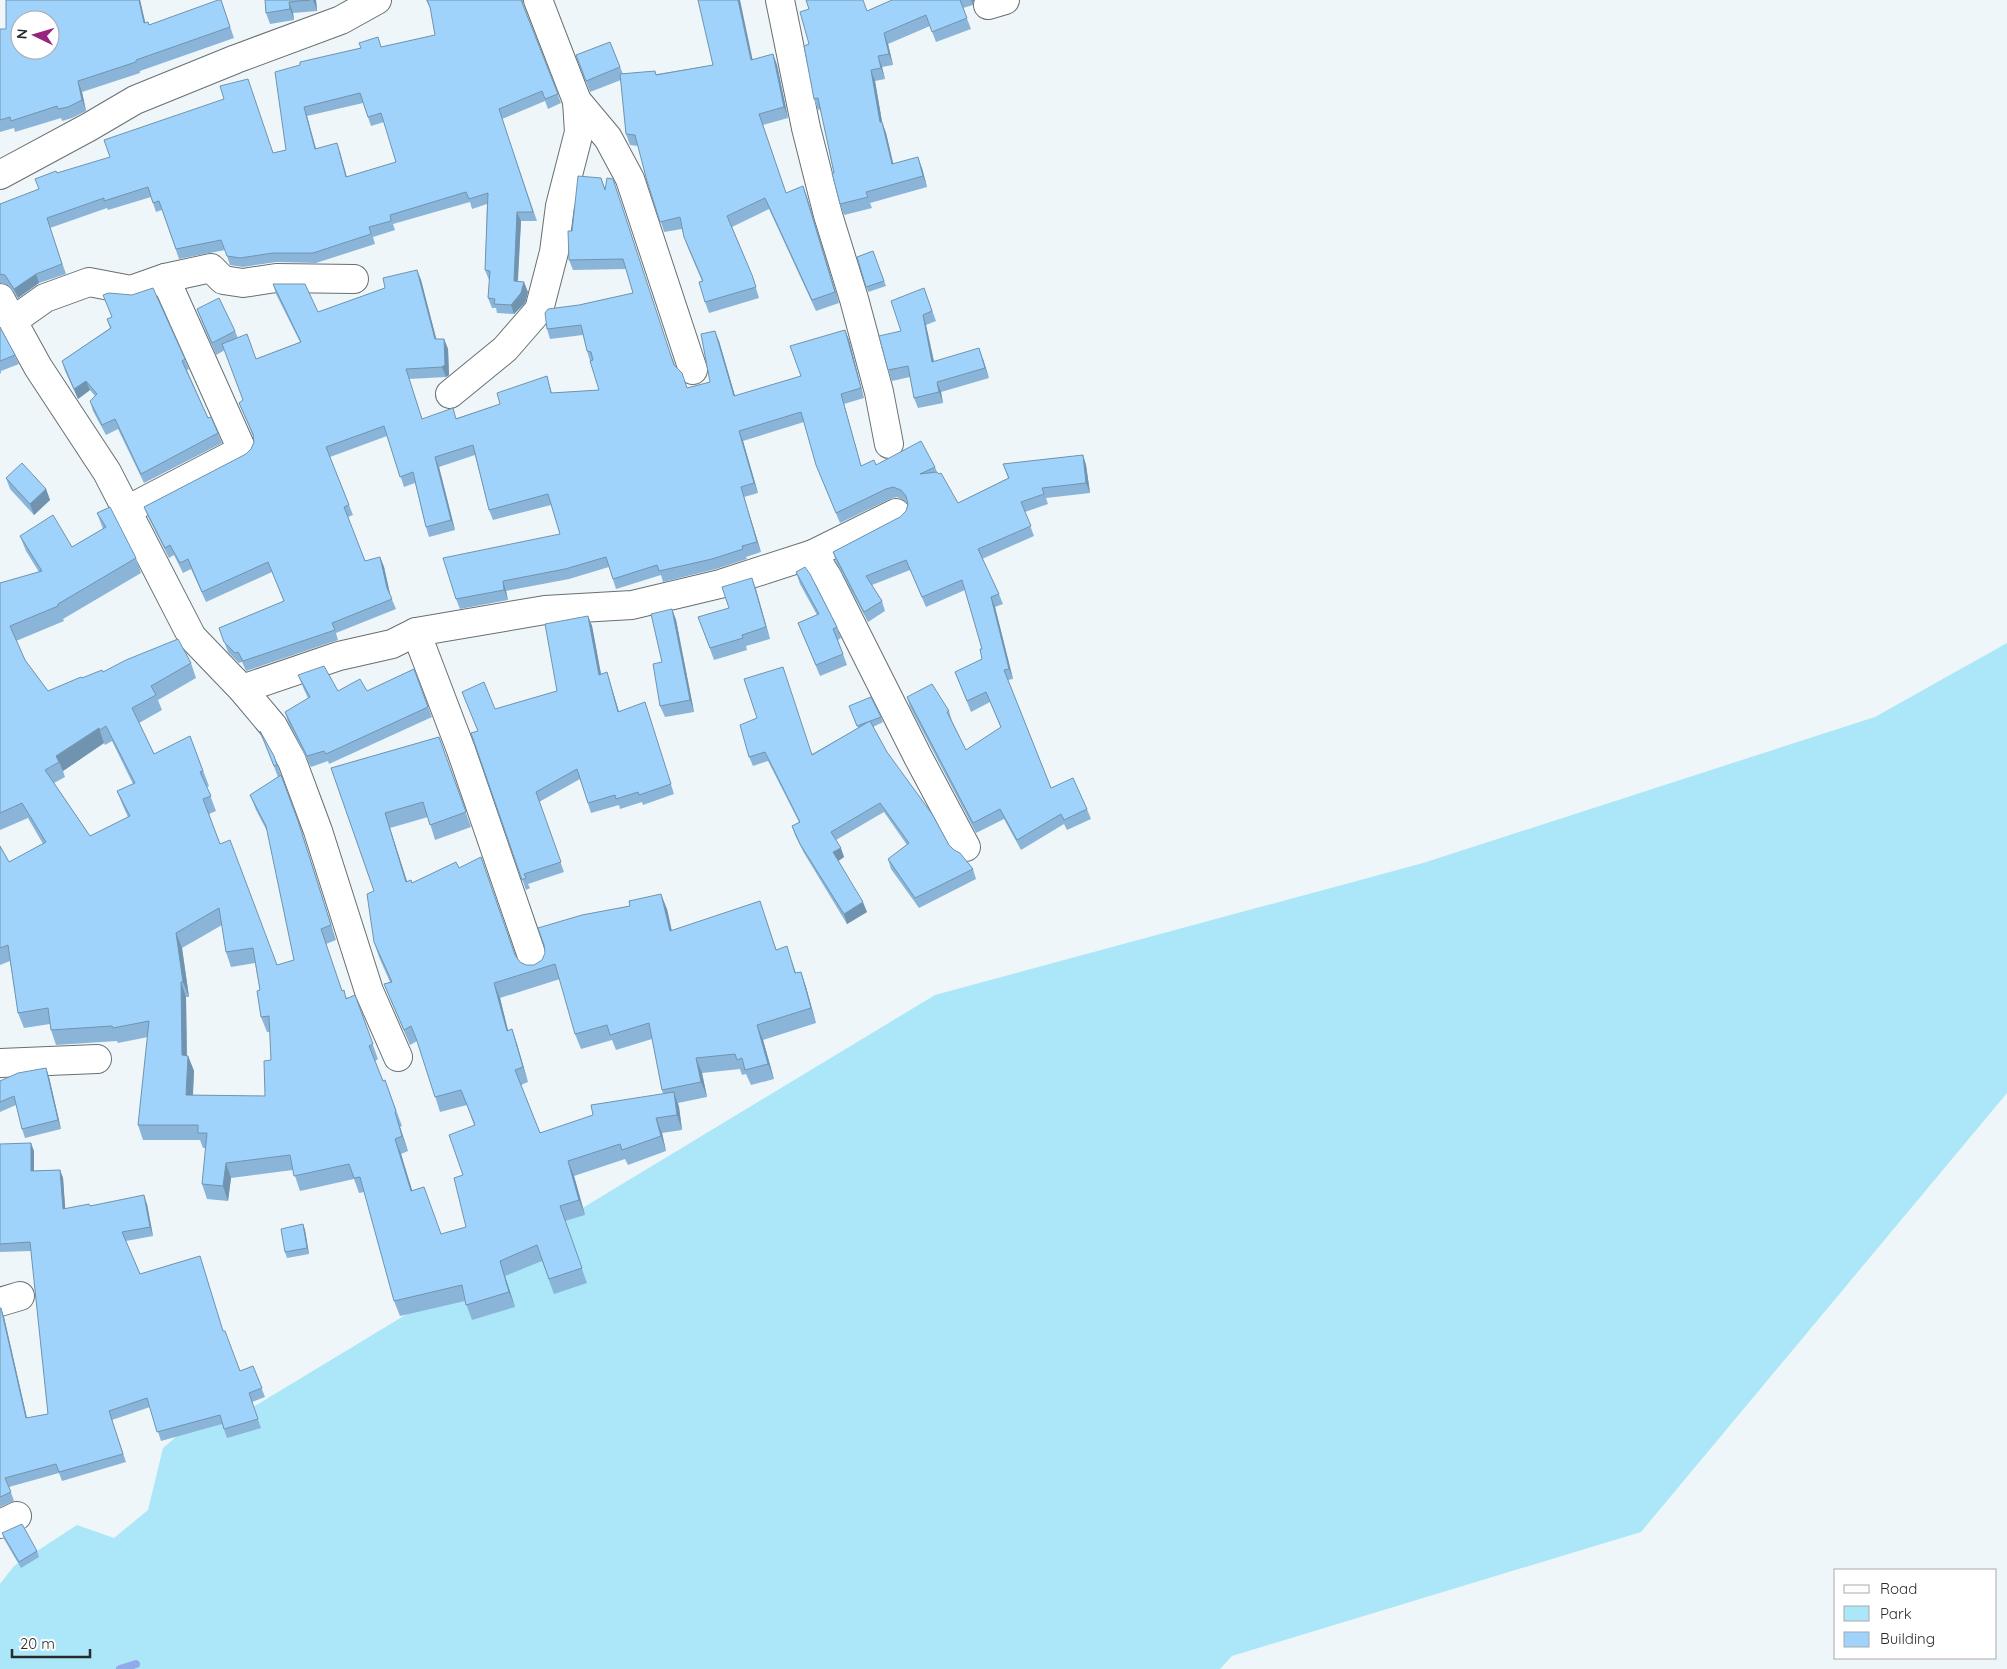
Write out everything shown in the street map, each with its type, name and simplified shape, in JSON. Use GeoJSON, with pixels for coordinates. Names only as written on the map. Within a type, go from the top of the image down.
{"type":"FeatureCollection","features":[{"type":"Feature","properties":{"kind":"street"},"geometry":{"type":"LineString","coordinates":[[0,175],[135,100],[236,59],[341,20],[377,0]]}},
{"type":"Feature","properties":{"kind":"street"},"geometry":{"type":"LineString","coordinates":[[450,394],[505,349],[539,310],[554,252],[560,206],[579,132],[577,101],[538,0]]}},
{"type":"Feature","properties":{"kind":"street"},"geometry":{"type":"LineString","coordinates":[[780,0],[813,157],[879,392],[889,444]]}},
{"type":"Feature","properties":{"kind":"street"},"geometry":{"type":"LineString","coordinates":[[577,101],[608,138],[630,179],[693,370]]}},
{"type":"Feature","properties":{"kind":"street"},"geometry":{"type":"LineString","coordinates":[[354,279],[276,278],[243,283],[224,280],[211,268],[165,278],[131,290],[89,282],[7,309],[38,367],[108,472],[192,637],[242,689],[273,726],[292,761],[318,831],[369,991],[398,1056]]}},
{"type":"Feature","properties":{"kind":"street"},"geometry":{"type":"LineString","coordinates":[[127,510],[242,450],[165,278]]}},
{"type":"Feature","properties":{"kind":"street"},"geometry":{"type":"LineString","coordinates":[[242,689],[339,656],[392,644],[416,632],[545,610],[632,605],[720,584],[812,554],[896,513]]}},
{"type":"Feature","properties":{"kind":"street"},"geometry":{"type":"LineString","coordinates":[[812,554],[828,578],[905,732],[966,846]]}},
{"type":"Feature","properties":{"kind":"street"},"geometry":{"type":"LineString","coordinates":[[416,632],[461,750],[536,965]]}},
{"type":"Feature","properties":{"kind":"street"},"geometry":{"type":"LineString","coordinates":[[0,1064],[97,1059]]}},
{"type":"Feature","properties":{"kind":"green space"},"geometry":{"type":"Polygon","coordinates":[[[2007,643],[2007,1093],[1641,1532],[1232,1656],[1220,1669],[0,1669],[0,1584],[14,1566],[77,1525],[114,1538],[148,1510],[163,1448],[191,1424],[253,1407],[935,995],[1423,863],[1875,717],[2007,643]]]}},
{"type":"Feature","properties":{"kind":"building"},"geometry":{"type":"Polygon","coordinates":[[[6,0],[139,0],[144,23],[148,22],[149,25],[221,0],[230,27],[136,60],[136,62],[78,81],[82,100],[68,107],[58,109],[57,106],[11,121],[10,117],[0,120],[0,29],[6,29],[6,0]]]}},
{"type":"Feature","properties":{"kind":"building"},"geometry":{"type":"Polygon","coordinates":[[[265,0],[310,0],[289,2],[290,9],[266,13],[265,0]]]}},
{"type":"Feature","properties":{"kind":"building"},"geometry":{"type":"Polygon","coordinates":[[[427,0],[521,0],[558,94],[545,99],[542,91],[499,109],[533,212],[517,212],[514,281],[524,282],[521,293],[511,305],[494,304],[495,299],[488,298],[490,271],[485,270],[488,193],[469,199],[466,192],[390,215],[391,221],[369,227],[371,234],[313,253],[273,253],[240,258],[227,256],[221,240],[176,249],[159,201],[153,203],[148,187],[104,201],[104,198],[47,218],[62,264],[36,274],[14,289],[5,275],[0,274],[0,204],[39,189],[35,179],[56,171],[57,173],[110,157],[104,140],[224,99],[220,86],[248,79],[273,153],[286,150],[275,72],[300,65],[300,62],[361,48],[359,43],[378,37],[381,47],[435,35],[427,0]],[[360,93],[304,107],[315,149],[337,143],[346,177],[396,162],[381,113],[368,117],[360,93]]]}},
{"type":"Feature","properties":{"kind":"building"},"geometry":{"type":"Polygon","coordinates":[[[698,0],[738,0],[751,60],[773,54],[784,107],[759,114],[786,193],[803,186],[835,292],[812,300],[765,198],[727,216],[756,287],[705,302],[699,282],[703,281],[684,237],[680,217],[660,222],[635,135],[626,134],[620,74],[655,71],[656,75],[713,65],[698,0]]]}},
{"type":"Feature","properties":{"kind":"building"},"geometry":{"type":"Polygon","coordinates":[[[806,0],[863,0],[867,11],[892,0],[960,0],[967,18],[932,32],[926,15],[884,33],[889,54],[878,56],[881,68],[871,70],[880,122],[882,122],[892,164],[918,157],[923,176],[866,192],[868,197],[840,204],[832,173],[834,173],[818,98],[814,99],[804,46],[809,44],[800,12],[809,9],[806,0]]]}},
{"type":"Feature","properties":{"kind":"building"},"geometry":{"type":"Polygon","coordinates":[[[610,42],[620,67],[586,81],[576,55],[610,42]]]}},
{"type":"Feature","properties":{"kind":"building"},"geometry":{"type":"Polygon","coordinates":[[[578,176],[601,178],[605,190],[607,178],[613,179],[674,365],[682,373],[687,388],[710,382],[701,334],[715,331],[734,396],[801,376],[790,346],[845,330],[861,388],[841,394],[861,466],[874,460],[876,465],[921,441],[935,467],[920,474],[941,473],[958,503],[1009,478],[1003,464],[1083,455],[1086,483],[1042,488],[1044,494],[1021,502],[1031,526],[978,549],[999,594],[991,597],[1009,669],[1004,670],[1051,788],[1073,778],[1087,809],[1064,820],[1061,814],[1017,840],[1000,809],[973,823],[907,697],[932,684],[949,711],[947,712],[966,750],[1001,727],[986,692],[967,701],[955,672],[982,659],[980,649],[982,649],[962,580],[922,597],[906,560],[866,576],[882,601],[864,612],[833,552],[900,517],[906,511],[908,504],[906,496],[901,490],[893,487],[836,513],[816,465],[801,412],[739,431],[754,483],[741,487],[757,542],[742,546],[743,549],[712,559],[659,571],[657,565],[613,579],[606,557],[565,569],[503,581],[504,590],[456,599],[443,558],[560,534],[548,494],[489,510],[473,445],[435,457],[451,520],[426,527],[413,472],[400,477],[384,426],[326,447],[349,505],[344,507],[365,561],[380,557],[387,588],[392,599],[332,623],[335,630],[243,661],[238,652],[235,653],[224,642],[219,628],[284,601],[268,562],[202,592],[188,559],[180,563],[170,545],[165,548],[144,507],[246,454],[251,449],[254,442],[253,434],[239,403],[243,400],[222,344],[247,334],[256,359],[301,342],[273,284],[305,284],[318,312],[385,288],[383,278],[417,270],[435,339],[444,339],[445,365],[442,367],[406,369],[422,419],[453,408],[456,419],[500,404],[497,393],[547,376],[551,393],[599,390],[590,361],[593,360],[591,352],[587,351],[581,325],[547,329],[545,313],[548,309],[579,305],[633,293],[623,259],[569,260],[568,231],[572,231],[578,176]]]}},
{"type":"Feature","properties":{"kind":"building"},"geometry":{"type":"Polygon","coordinates":[[[873,251],[884,281],[866,287],[857,257],[873,251]]]}},
{"type":"Feature","properties":{"kind":"building"},"geometry":{"type":"Polygon","coordinates":[[[153,288],[185,359],[182,361],[208,418],[211,417],[218,433],[141,474],[115,419],[102,425],[90,401],[97,394],[86,381],[74,389],[62,361],[111,328],[107,319],[112,317],[103,295],[109,293],[132,295],[153,288]]]}},
{"type":"Feature","properties":{"kind":"building"},"geometry":{"type":"Polygon","coordinates":[[[924,288],[932,311],[923,315],[932,362],[979,348],[985,368],[937,382],[939,392],[914,398],[908,366],[888,370],[879,336],[901,331],[891,301],[924,288]]]}},
{"type":"Feature","properties":{"kind":"building"},"geometry":{"type":"Polygon","coordinates":[[[219,298],[235,331],[212,343],[197,309],[219,298]]]}},
{"type":"Feature","properties":{"kind":"building"},"geometry":{"type":"Polygon","coordinates":[[[0,327],[15,355],[0,361],[0,327]]]}},
{"type":"Feature","properties":{"kind":"building"},"geometry":{"type":"Polygon","coordinates":[[[22,463],[46,489],[30,504],[6,478],[22,463]]]}},
{"type":"Feature","properties":{"kind":"building"},"geometry":{"type":"Polygon","coordinates":[[[110,507],[136,558],[58,604],[58,606],[10,626],[25,660],[48,691],[81,677],[102,670],[103,672],[126,660],[178,639],[191,663],[151,686],[156,695],[132,708],[154,754],[190,736],[203,771],[200,772],[211,796],[203,799],[220,844],[230,840],[277,965],[294,960],[266,826],[250,795],[281,775],[298,821],[331,925],[321,929],[342,991],[344,990],[346,999],[355,995],[373,1044],[369,1046],[383,1081],[385,1080],[396,1111],[402,1136],[395,1139],[411,1191],[424,1187],[441,1234],[466,1227],[454,1178],[463,1175],[449,1135],[475,1125],[461,1090],[435,1097],[411,1026],[404,1030],[384,984],[392,982],[374,942],[367,894],[374,891],[331,768],[439,737],[466,812],[430,825],[423,802],[385,813],[406,882],[411,880],[412,883],[456,862],[459,868],[481,857],[515,955],[520,962],[526,965],[534,965],[542,960],[545,953],[538,928],[582,915],[630,906],[629,901],[661,894],[670,931],[760,901],[776,950],[787,946],[795,973],[801,972],[811,1008],[757,1025],[768,1064],[745,1070],[742,1058],[737,1060],[735,1054],[696,1058],[701,1082],[662,1090],[649,1023],[610,1035],[607,1025],[575,1034],[555,964],[494,983],[507,1031],[512,1029],[523,1067],[515,1070],[540,1133],[593,1115],[591,1105],[674,1092],[677,1115],[656,1118],[661,1136],[622,1150],[620,1144],[568,1161],[579,1200],[560,1206],[582,1268],[549,1279],[537,1245],[500,1261],[509,1292],[466,1305],[462,1285],[394,1301],[360,1177],[354,1178],[349,1164],[294,1176],[290,1155],[226,1163],[223,1186],[202,1184],[207,1133],[198,1133],[198,1125],[138,1125],[149,1021],[113,1028],[112,1026],[51,1030],[48,1008],[18,1013],[8,945],[0,948],[0,846],[9,862],[46,842],[22,803],[0,813],[0,583],[42,571],[20,536],[53,515],[72,547],[106,527],[97,513],[110,507]],[[106,726],[100,730],[99,728],[56,756],[59,762],[45,770],[90,836],[130,816],[117,791],[135,783],[106,726]],[[219,908],[176,933],[183,982],[181,982],[182,1055],[188,1056],[186,1095],[265,1096],[264,1061],[271,1060],[269,1016],[261,1017],[257,991],[260,990],[253,948],[226,952],[219,908]]]}},
{"type":"Feature","properties":{"kind":"building"},"geometry":{"type":"Polygon","coordinates":[[[805,567],[837,627],[833,629],[843,654],[816,665],[798,623],[819,614],[796,572],[805,567]]]}},
{"type":"Feature","properties":{"kind":"building"},"geometry":{"type":"Polygon","coordinates":[[[752,578],[766,627],[742,635],[743,638],[710,648],[698,617],[729,608],[722,587],[752,578]]]}},
{"type":"Feature","properties":{"kind":"building"},"geometry":{"type":"Polygon","coordinates":[[[672,609],[690,700],[660,706],[653,664],[662,662],[651,614],[672,609]]]}},
{"type":"Feature","properties":{"kind":"building"},"geometry":{"type":"Polygon","coordinates":[[[588,616],[599,675],[607,672],[618,712],[645,702],[671,784],[639,795],[638,792],[616,799],[615,795],[588,803],[577,769],[536,792],[561,862],[524,874],[526,878],[522,880],[471,733],[478,731],[462,692],[484,682],[495,709],[557,691],[545,624],[588,616]]]}},
{"type":"Feature","properties":{"kind":"building"},"geometry":{"type":"Polygon","coordinates":[[[324,666],[338,691],[360,679],[367,691],[414,669],[428,707],[326,754],[324,751],[307,756],[285,712],[310,697],[298,675],[324,666]]]}},
{"type":"Feature","properties":{"kind":"building"},"geometry":{"type":"Polygon","coordinates":[[[783,667],[812,755],[870,721],[887,752],[932,814],[949,845],[960,853],[973,869],[915,898],[888,859],[909,843],[880,803],[831,832],[841,848],[833,852],[863,902],[844,914],[800,844],[792,826],[800,822],[765,752],[749,757],[740,725],[757,718],[744,679],[783,667]]]}},
{"type":"Feature","properties":{"kind":"building"},"geometry":{"type":"Polygon","coordinates":[[[871,697],[881,717],[857,726],[849,706],[871,697]]]}},
{"type":"Feature","properties":{"kind":"building"},"geometry":{"type":"Polygon","coordinates":[[[260,731],[274,756],[277,765],[274,766],[260,731]]]}},
{"type":"Feature","properties":{"kind":"building"},"geometry":{"type":"Polygon","coordinates":[[[46,1068],[58,1120],[22,1129],[14,1096],[0,1102],[0,1081],[18,1073],[46,1068]]]}},
{"type":"Feature","properties":{"kind":"building"},"geometry":{"type":"Polygon","coordinates":[[[31,1143],[31,1171],[60,1170],[63,1209],[89,1204],[90,1206],[144,1195],[150,1227],[122,1232],[140,1274],[200,1256],[223,1331],[225,1331],[240,1371],[253,1366],[262,1388],[249,1393],[258,1419],[224,1429],[220,1415],[157,1432],[147,1398],[109,1411],[123,1454],[59,1472],[56,1464],[5,1478],[11,1492],[0,1497],[0,1308],[26,1418],[48,1414],[30,1242],[0,1244],[0,1144],[31,1143]]]}},
{"type":"Feature","properties":{"kind":"building"},"geometry":{"type":"Polygon","coordinates":[[[303,1224],[307,1248],[285,1252],[281,1229],[303,1224]]]}},
{"type":"Feature","properties":{"kind":"building"},"geometry":{"type":"Polygon","coordinates":[[[22,1524],[37,1551],[19,1562],[2,1533],[22,1524]]]}},
{"type":"Feature","properties":{"kind":"waterway"},"geometry":{"type":"LineString","coordinates":[[120,1669],[136,1664]]}}]}
